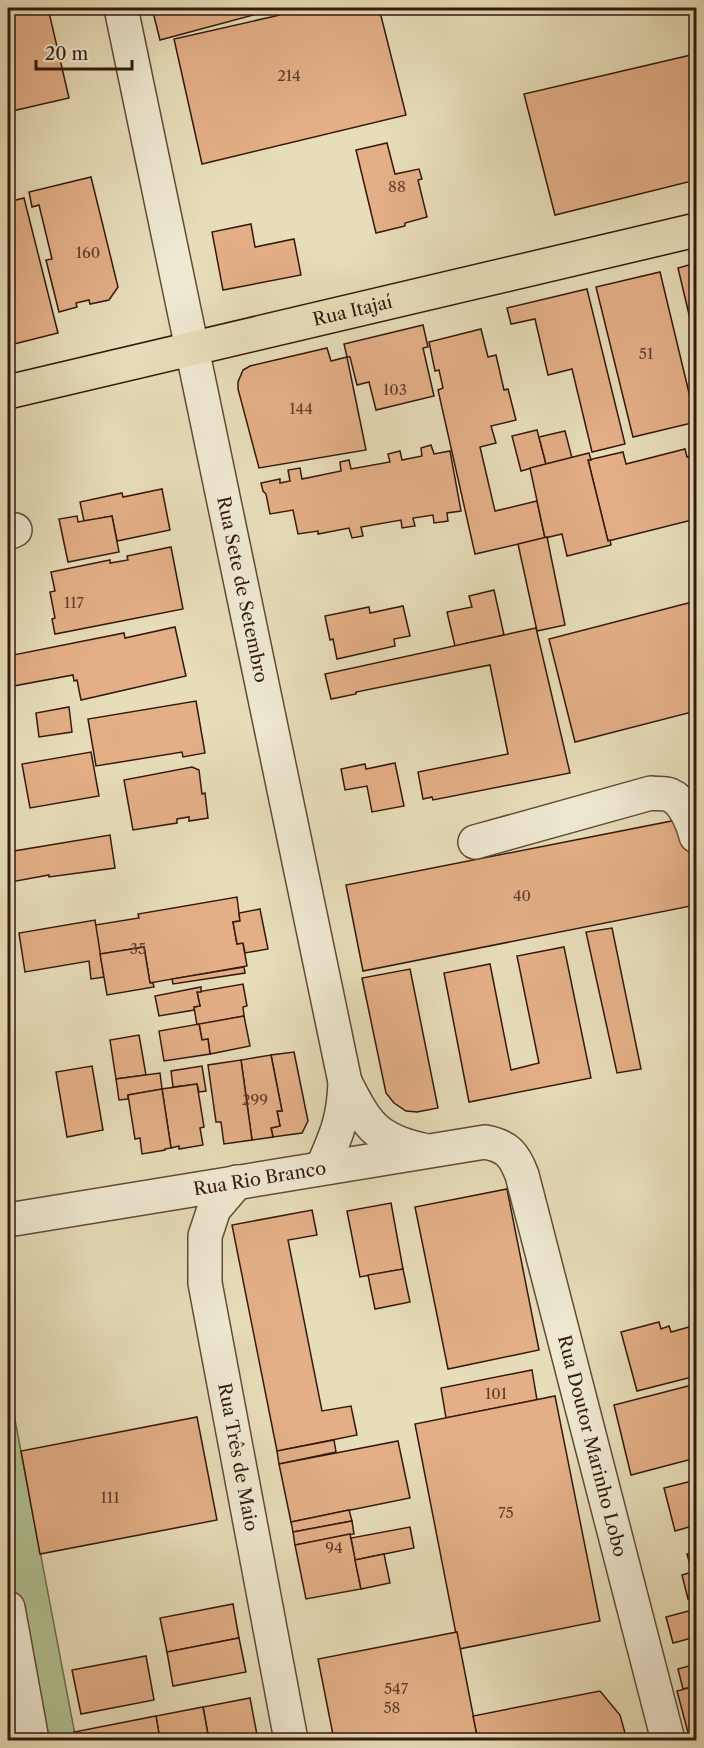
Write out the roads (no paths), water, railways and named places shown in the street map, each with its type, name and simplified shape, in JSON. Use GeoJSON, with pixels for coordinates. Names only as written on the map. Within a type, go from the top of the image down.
{"type":"FeatureCollection","features":[{"type":"Feature","properties":{"kind":"main road","name":"Rua Itajaí"},"geometry":{"type":"LineString","coordinates":[[8,392],[696,230]]}},
{"type":"Feature","properties":{"kind":"street","name":"Rua Sete de Setembro"},"geometry":{"type":"LineString","coordinates":[[121,8],[345,1082],[344,1105],[339,1128],[322,1168]]}},
{"type":"Feature","properties":{"kind":"street"},"geometry":{"type":"LineString","coordinates":[[476,842],[651,793],[671,795],[684,806],[694,825],[696,836]]}},
{"type":"Feature","properties":{"kind":"street"},"geometry":{"type":"LineString","coordinates":[[345,1082],[359,1110],[385,1138],[401,1146],[428,1151]]}},
{"type":"Feature","properties":{"kind":"street","name":"Rua Rio Branco"},"geometry":{"type":"LineString","coordinates":[[8,1220],[485,1142],[498,1144],[510,1152]]}},
{"type":"Feature","properties":{"kind":"street","name":"Rua Doutor Marinho Lobo"},"geometry":{"type":"LineString","coordinates":[[510,1152],[522,1175],[668,1740]]}},
{"type":"Feature","properties":{"kind":"street","name":"Rua Três de Maio"},"geometry":{"type":"LineString","coordinates":[[237,1182],[214,1209],[205,1236],[205,1282],[291,1740]]}},
{"type":"Feature","properties":{"kind":"street"},"geometry":{"type":"LineString","coordinates":[[9,1623],[32,1740]]}}]}
